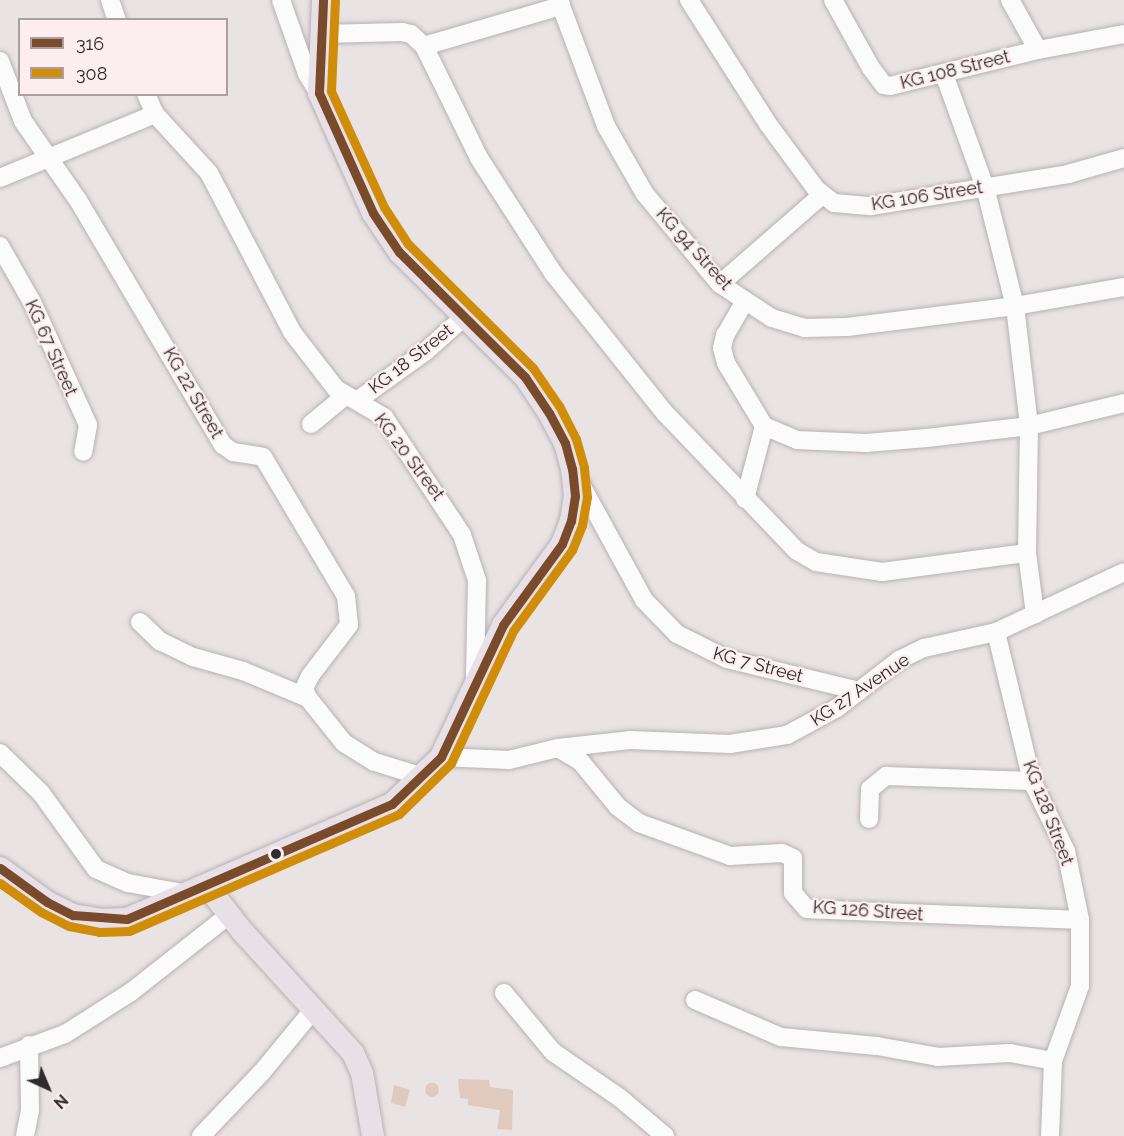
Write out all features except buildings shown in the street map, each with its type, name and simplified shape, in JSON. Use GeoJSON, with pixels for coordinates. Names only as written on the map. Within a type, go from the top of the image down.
{"type":"FeatureCollection","features":[{"type":"Feature","properties":{"kind":"main road"},"geometry":{"type":"LineString","coordinates":[[0,868],[47,902],[73,915],[100,920],[127,919],[392,804],[423,777],[441,757],[475,677],[503,625],[562,544],[575,496],[572,469],[565,443],[525,377],[464,317],[386,233],[319,93],[323,0]]}},
{"type":"Feature","properties":{"kind":"main road"},"geometry":{"type":"LineString","coordinates":[[198,890],[229,915],[314,1009],[358,1063],[373,1136]]}},
{"type":"Feature","properties":{"kind":"street"},"geometry":{"type":"LineString","coordinates":[[110,0],[116,18]]}},
{"type":"Feature","properties":{"kind":"street"},"geometry":{"type":"LineString","coordinates":[[281,0],[307,74],[319,93]]}},
{"type":"Feature","properties":{"kind":"street"},"geometry":{"type":"LineString","coordinates":[[689,0],[762,115],[822,195],[720,284]]}},
{"type":"Feature","properties":{"kind":"street","name":"KG 108 Street"},"geometry":{"type":"LineString","coordinates":[[832,0],[884,85],[944,74],[1038,50],[1124,34]]}},
{"type":"Feature","properties":{"kind":"street"},"geometry":{"type":"LineString","coordinates":[[1010,0],[1038,50]]}},
{"type":"Feature","properties":{"kind":"street"},"geometry":{"type":"LineString","coordinates":[[424,46],[561,3]]}},
{"type":"Feature","properties":{"kind":"street","name":"KG 94 Street"},"geometry":{"type":"LineString","coordinates":[[561,3],[578,58],[621,156],[645,194],[720,284],[772,318],[804,328],[847,327],[1015,306],[1124,287]]}},
{"type":"Feature","properties":{"kind":"street"},"geometry":{"type":"LineString","coordinates":[[321,34],[402,32],[411,34],[424,46],[479,158],[524,233],[664,412],[796,551],[816,562],[846,570],[882,572],[1027,553]]}},
{"type":"Feature","properties":{"kind":"street","name":"KG 22 Street"},"geometry":{"type":"LineString","coordinates":[[0,61],[23,121],[97,230],[223,445],[233,452],[263,458],[346,596],[349,626],[310,676],[304,689],[308,698]]}},
{"type":"Feature","properties":{"kind":"street"},"geometry":{"type":"LineString","coordinates":[[944,74],[985,187],[1015,306],[1029,426],[1027,553],[1035,614]]}},
{"type":"Feature","properties":{"kind":"street","name":"KG 20 Street"},"geometry":{"type":"LineString","coordinates":[[147,96],[155,114],[208,173],[292,332],[327,379],[352,398],[384,417],[462,535],[477,580],[475,677]]}},
{"type":"Feature","properties":{"kind":"street"},"geometry":{"type":"LineString","coordinates":[[0,178],[46,157],[155,114]]}},
{"type":"Feature","properties":{"kind":"street","name":"KG 106 Street"},"geometry":{"type":"LineString","coordinates":[[822,195],[834,203],[871,206],[1068,174],[1124,158]]}},
{"type":"Feature","properties":{"kind":"street","name":"KG 67 Street"},"geometry":{"type":"LineString","coordinates":[[0,246],[4,267],[32,302],[88,425],[82,452]]}},
{"type":"Feature","properties":{"kind":"street"},"geometry":{"type":"LineString","coordinates":[[745,301],[722,348],[726,363],[764,426],[797,440],[835,443],[927,438],[1029,426],[1124,403]]}},
{"type":"Feature","properties":{"kind":"street","name":"KG 18 Street"},"geometry":{"type":"LineString","coordinates":[[311,424],[426,351],[464,317]]}},
{"type":"Feature","properties":{"kind":"street"},"geometry":{"type":"LineString","coordinates":[[745,499],[764,426]]}},
{"type":"Feature","properties":{"kind":"street","name":"KG 7 Street"},"geometry":{"type":"LineString","coordinates":[[572,469],[644,600],[677,634],[727,659],[859,691]]}},
{"type":"Feature","properties":{"kind":"street","name":"KG 27 Avenue"},"geometry":{"type":"LineString","coordinates":[[441,757],[509,760],[558,748],[630,740],[730,744],[768,739],[806,727],[859,691],[879,673],[924,648],[996,632],[1124,572]]}},
{"type":"Feature","properties":{"kind":"street"},"geometry":{"type":"LineString","coordinates":[[140,622],[160,641],[194,657],[252,674],[308,698],[344,743],[375,762],[423,777]]}},
{"type":"Feature","properties":{"kind":"street","name":"KG 128 Street"},"geometry":{"type":"LineString","coordinates":[[996,632],[1032,780],[1066,851],[1080,920],[1080,986],[1053,1061],[1050,1136]]}},
{"type":"Feature","properties":{"kind":"street","name":"KG 126 Street"},"geometry":{"type":"LineString","coordinates":[[558,748],[581,762],[618,807],[639,823],[730,856],[782,853],[792,858],[793,893],[807,909],[1080,920]]}},
{"type":"Feature","properties":{"kind":"street"},"geometry":{"type":"LineString","coordinates":[[0,753],[41,793],[96,869],[128,883],[198,890]]}},
{"type":"Feature","properties":{"kind":"street"},"geometry":{"type":"LineString","coordinates":[[869,819],[870,789],[886,776],[1032,780]]}},
{"type":"Feature","properties":{"kind":"street"},"geometry":{"type":"LineString","coordinates":[[0,1058],[29,1045],[65,1034],[99,1013],[229,915]]}},
{"type":"Feature","properties":{"kind":"street"},"geometry":{"type":"LineString","coordinates":[[504,993],[553,1052],[620,1098],[665,1136]]}},
{"type":"Feature","properties":{"kind":"street"},"geometry":{"type":"LineString","coordinates":[[695,1000],[781,1037],[877,1046],[938,1057],[1010,1053],[1053,1061]]}},
{"type":"Feature","properties":{"kind":"street"},"geometry":{"type":"LineString","coordinates":[[201,1136],[262,1072],[314,1009]]}},
{"type":"Feature","properties":{"kind":"street"},"geometry":{"type":"LineString","coordinates":[[25,1136],[30,1110],[29,1045]]}},
{"type":"Feature","properties":{"kind":"shaded area"},"geometry":{"type":"Polygon","coordinates":[[[458,1079],[489,1080],[490,1087],[513,1090],[512,1130],[497,1129],[500,1110],[468,1105],[468,1099],[460,1098],[458,1079]]]}},
{"type":"Feature","properties":{"kind":"shaded area"},"geometry":{"type":"Polygon","coordinates":[[[432,1083],[437,1085],[439,1090],[437,1095],[432,1097],[427,1095],[425,1090],[427,1085],[432,1083]]]}},
{"type":"Feature","properties":{"kind":"shaded area"},"geometry":{"type":"Polygon","coordinates":[[[394,1085],[410,1090],[405,1107],[391,1103],[394,1085]]]}},
{"type":"Feature","properties":{"kind":"transit line","name":"316"},"geometry":{"type":"LineString","coordinates":[[0,868],[47,902],[73,915],[127,919],[392,804],[441,757],[503,625],[562,544],[571,521],[575,496],[572,469],[565,443],[549,413],[525,377],[399,252],[373,213],[319,93],[323,0]]}},
{"type":"Feature","properties":{"kind":"transit line","name":"308"},"geometry":{"type":"LineString","coordinates":[[0,883],[41,912],[69,926],[99,932],[129,931],[399,814],[451,763],[513,631],[572,550],[582,525],[587,497],[584,467],[576,439],[559,406],[533,368],[408,244],[384,207],[331,91],[335,1]]}}]}
